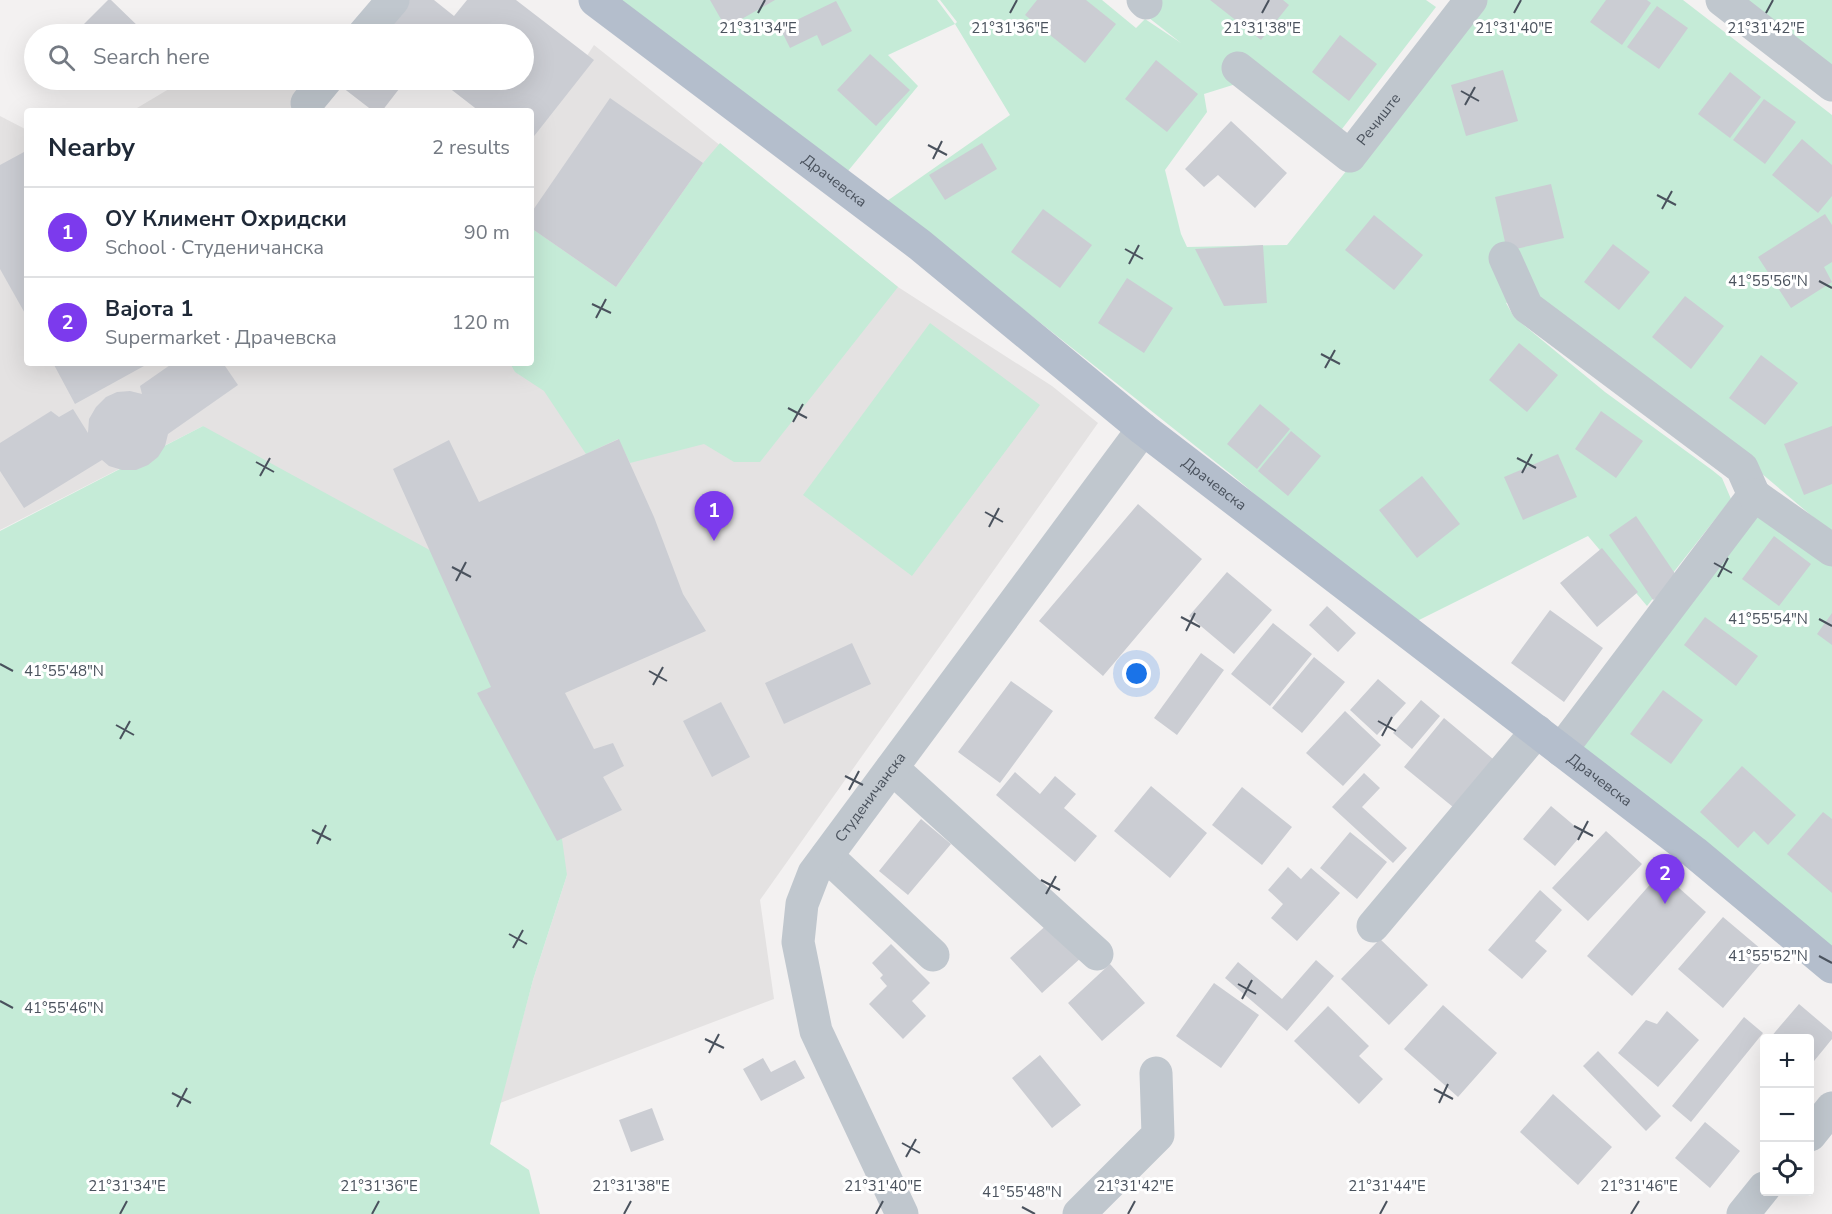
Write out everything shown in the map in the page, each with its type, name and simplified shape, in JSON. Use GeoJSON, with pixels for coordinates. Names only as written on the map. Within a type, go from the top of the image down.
{"type":"FeatureCollection","features":[{"type":"Feature","properties":{"kind":"main road","name":"Драчевска"},"geometry":{"type":"LineString","coordinates":[[595,0],[920,245],[1143,429],[1694,852],[1832,967]]}},
{"type":"Feature","properties":{"kind":"street"},"geometry":{"type":"LineString","coordinates":[[373,24],[393,0]]}},
{"type":"Feature","properties":{"kind":"street","name":"Речиште"},"geometry":{"type":"LineString","coordinates":[[1238,69],[1350,156],[1471,0]]}},
{"type":"Feature","properties":{"kind":"street"},"geometry":{"type":"LineString","coordinates":[[1722,0],[1832,85]]}},
{"type":"Feature","properties":{"kind":"street"},"geometry":{"type":"LineString","coordinates":[[1505,258],[1527,307],[1742,468],[1754,495],[1832,550]]}},
{"type":"Feature","properties":{"kind":"street","name":"Студеничанска"},"geometry":{"type":"LineString","coordinates":[[902,1214],[816,1032],[798,942],[802,904],[814,873],[1143,429]]}},
{"type":"Feature","properties":{"kind":"street"},"geometry":{"type":"LineString","coordinates":[[1373,926],[1549,740],[1754,495]]}},
{"type":"Feature","properties":{"kind":"street"},"geometry":{"type":"LineString","coordinates":[[892,768],[1097,954]]}},
{"type":"Feature","properties":{"kind":"street"},"geometry":{"type":"LineString","coordinates":[[827,856],[933,955]]}},
{"type":"Feature","properties":{"kind":"street"},"geometry":{"type":"LineString","coordinates":[[1079,1214],[1158,1135],[1156,1073]]}},
{"type":"Feature","properties":{"kind":"street"},"geometry":{"type":"LineString","coordinates":[[1814,1129],[1832,1108]]}},
{"type":"Feature","properties":{"kind":"street"},"geometry":{"type":"LineString","coordinates":[[1743,1214],[1760,1193]]}},
{"type":"Feature","properties":{"kind":"shaded area"},"geometry":{"type":"Polygon","coordinates":[[[594,45],[898,287],[1052,386],[1098,423],[760,900],[774,999],[500,1103],[533,980],[567,875],[203,426],[0,530],[0,116],[24,128],[24,366],[534,366],[534,130],[543,123],[594,45]]]}},
{"type":"Feature","properties":{"kind":"shaded area"},"geometry":{"type":"Polygon","coordinates":[[[167,90],[296,90],[311,108],[137,108],[167,90]]]}},
{"type":"Feature","properties":{"kind":"green space"},"geometry":{"type":"Polygon","coordinates":[[[619,0],[937,0],[955,24],[888,55],[918,86],[848,171],[619,0]]]}},
{"type":"Feature","properties":{"kind":"green space"},"geometry":{"type":"Polygon","coordinates":[[[940,0],[1102,0],[1136,28],[1145,19],[1181,43],[1144,14],[1153,0],[1426,0],[1436,7],[1335,138],[1255,78],[1204,94],[1207,112],[1165,170],[1181,234],[1187,247],[1287,245],[1483,0],[1683,0],[1832,115],[1832,533],[1742,457],[1531,296],[1506,303],[1514,317],[1605,392],[1722,478],[1731,499],[1647,606],[1588,536],[1417,621],[1296,529],[1232,475],[887,201],[1010,115],[955,24],[957,22],[940,0]]]}},
{"type":"Feature","properties":{"kind":"green space"},"geometry":{"type":"Polygon","coordinates":[[[1737,0],[1832,0],[1832,74],[1737,0]]]}},
{"type":"Feature","properties":{"kind":"green space"},"geometry":{"type":"Polygon","coordinates":[[[720,143],[898,287],[760,462],[734,462],[704,444],[630,463],[618,439],[586,454],[544,391],[515,372],[512,366],[534,366],[534,230],[616,287],[703,163],[720,143]]]}},
{"type":"Feature","properties":{"kind":"green space"},"geometry":{"type":"Polygon","coordinates":[[[930,323],[1040,405],[912,576],[803,495],[930,323]]]}},
{"type":"Feature","properties":{"kind":"green space"},"geometry":{"type":"Polygon","coordinates":[[[203,426],[488,582],[545,716],[567,875],[533,980],[490,1144],[529,1170],[540,1214],[0,1214],[0,531],[203,426]]]}},
{"type":"Feature","properties":{"kind":"green space"},"geometry":{"type":"Polygon","coordinates":[[[1752,513],[1832,562],[1832,947],[1575,744],[1752,513]]]}},
{"type":"Feature","properties":{"kind":"building"},"geometry":{"type":"Polygon","coordinates":[[[108,0],[111,0],[136,24],[84,24],[108,0]]]}},
{"type":"Feature","properties":{"kind":"building"},"geometry":{"type":"Polygon","coordinates":[[[404,0],[434,0],[454,16],[467,0],[516,0],[594,60],[534,136],[534,108],[475,108],[452,90],[534,90],[534,24],[385,24],[404,0]]]}},
{"type":"Feature","properties":{"kind":"building"},"geometry":{"type":"Polygon","coordinates":[[[710,0],[775,0],[726,28],[710,0]]]}},
{"type":"Feature","properties":{"kind":"building"},"geometry":{"type":"Polygon","coordinates":[[[1037,0],[1086,0],[1116,24],[1085,63],[1025,15],[1037,0]]]}},
{"type":"Feature","properties":{"kind":"building"},"geometry":{"type":"Polygon","coordinates":[[[1210,0],[1283,0],[1289,5],[1261,40],[1210,0]]]}},
{"type":"Feature","properties":{"kind":"building"},"geometry":{"type":"Polygon","coordinates":[[[1606,0],[1647,0],[1651,3],[1622,45],[1590,22],[1606,0]]]}},
{"type":"Feature","properties":{"kind":"building"},"geometry":{"type":"Polygon","coordinates":[[[836,1],[852,31],[822,46],[817,35],[790,48],[780,28],[836,1]]]}},
{"type":"Feature","properties":{"kind":"building"},"geometry":{"type":"Polygon","coordinates":[[[1657,6],[1688,28],[1659,69],[1627,47],[1657,6]]]}},
{"type":"Feature","properties":{"kind":"building"},"geometry":{"type":"Polygon","coordinates":[[[1340,35],[1377,64],[1349,101],[1312,72],[1340,35]]]}},
{"type":"Feature","properties":{"kind":"building"},"geometry":{"type":"Polygon","coordinates":[[[870,54],[910,90],[876,126],[837,90],[870,54]]]}},
{"type":"Feature","properties":{"kind":"building"},"geometry":{"type":"Polygon","coordinates":[[[1156,60],[1198,94],[1167,132],[1125,99],[1156,60]]]}},
{"type":"Feature","properties":{"kind":"building"},"geometry":{"type":"Polygon","coordinates":[[[1503,70],[1518,121],[1466,136],[1451,85],[1503,70]]]}},
{"type":"Feature","properties":{"kind":"building"},"geometry":{"type":"Polygon","coordinates":[[[1730,72],[1761,97],[1730,138],[1698,114],[1730,72]]]}},
{"type":"Feature","properties":{"kind":"building"},"geometry":{"type":"Polygon","coordinates":[[[346,90],[398,90],[384,108],[369,108],[346,90]]]}},
{"type":"Feature","properties":{"kind":"building"},"geometry":{"type":"Polygon","coordinates":[[[610,98],[703,163],[616,287],[534,230],[534,209],[610,98]]]}},
{"type":"Feature","properties":{"kind":"building"},"geometry":{"type":"Polygon","coordinates":[[[1764,99],[1796,122],[1765,164],[1733,140],[1764,99]]]}},
{"type":"Feature","properties":{"kind":"building"},"geometry":{"type":"Polygon","coordinates":[[[1231,121],[1287,173],[1255,208],[1218,175],[1204,187],[1185,169],[1231,121]]]}},
{"type":"Feature","properties":{"kind":"building"},"geometry":{"type":"Polygon","coordinates":[[[1802,139],[1832,165],[1832,196],[1818,213],[1772,175],[1802,139]]]}},
{"type":"Feature","properties":{"kind":"building"},"geometry":{"type":"Polygon","coordinates":[[[982,143],[997,169],[945,200],[929,175],[982,143]]]}},
{"type":"Feature","properties":{"kind":"building"},"geometry":{"type":"Polygon","coordinates":[[[24,152],[24,312],[0,269],[0,165],[24,152]]]}},
{"type":"Feature","properties":{"kind":"building"},"geometry":{"type":"Polygon","coordinates":[[[1551,184],[1564,238],[1507,251],[1495,197],[1551,184]]]}},
{"type":"Feature","properties":{"kind":"building"},"geometry":{"type":"Polygon","coordinates":[[[1043,209],[1092,245],[1060,288],[1011,252],[1043,209]]]}},
{"type":"Feature","properties":{"kind":"building"},"geometry":{"type":"Polygon","coordinates":[[[1825,214],[1832,225],[1832,262],[1824,267],[1832,282],[1791,308],[1758,257],[1825,214]]]}},
{"type":"Feature","properties":{"kind":"building"},"geometry":{"type":"Polygon","coordinates":[[[1374,215],[1423,255],[1394,290],[1345,250],[1374,215]]]}},
{"type":"Feature","properties":{"kind":"building"},"geometry":{"type":"Polygon","coordinates":[[[1613,244],[1650,272],[1619,310],[1584,282],[1613,244]]]}},
{"type":"Feature","properties":{"kind":"building"},"geometry":{"type":"Polygon","coordinates":[[[1263,245],[1267,303],[1224,306],[1195,249],[1263,245]]]}},
{"type":"Feature","properties":{"kind":"building"},"geometry":{"type":"Polygon","coordinates":[[[1127,278],[1173,308],[1144,353],[1098,323],[1127,278]]]}},
{"type":"Feature","properties":{"kind":"building"},"geometry":{"type":"Polygon","coordinates":[[[1685,296],[1724,326],[1691,369],[1652,337],[1685,296]]]}},
{"type":"Feature","properties":{"kind":"building"},"geometry":{"type":"Polygon","coordinates":[[[1519,343],[1558,375],[1527,412],[1489,380],[1519,343]]]}},
{"type":"Feature","properties":{"kind":"building"},"geometry":{"type":"Polygon","coordinates":[[[1761,355],[1798,383],[1765,425],[1729,398],[1761,355]]]}},
{"type":"Feature","properties":{"kind":"building"},"geometry":{"type":"Polygon","coordinates":[[[55,366],[144,366],[75,404],[55,366]]]}},
{"type":"Feature","properties":{"kind":"building"},"geometry":{"type":"Polygon","coordinates":[[[169,366],[225,366],[238,385],[168,434],[165,446],[158,457],[148,465],[136,470],[122,470],[109,466],[102,460],[24,508],[0,471],[0,443],[51,411],[59,417],[73,409],[88,433],[89,419],[106,397],[117,392],[130,391],[142,394],[140,386],[169,366]]]}},
{"type":"Feature","properties":{"kind":"building"},"geometry":{"type":"Polygon","coordinates":[[[1260,404],[1290,429],[1257,469],[1227,444],[1260,404]]]}},
{"type":"Feature","properties":{"kind":"building"},"geometry":{"type":"Polygon","coordinates":[[[1601,411],[1643,441],[1616,478],[1575,449],[1601,411]]]}},
{"type":"Feature","properties":{"kind":"building"},"geometry":{"type":"Polygon","coordinates":[[[1832,426],[1832,484],[1804,495],[1784,444],[1832,426]]]}},
{"type":"Feature","properties":{"kind":"building"},"geometry":{"type":"Polygon","coordinates":[[[1291,431],[1321,456],[1288,496],[1258,471],[1291,431]]]}},
{"type":"Feature","properties":{"kind":"building"},"geometry":{"type":"Polygon","coordinates":[[[619,439],[654,517],[683,594],[706,631],[565,693],[594,749],[613,743],[624,766],[603,777],[622,810],[557,841],[477,693],[491,687],[393,469],[449,440],[479,502],[619,439]]]}},
{"type":"Feature","properties":{"kind":"building"},"geometry":{"type":"Polygon","coordinates":[[[1558,454],[1577,497],[1523,520],[1504,477],[1558,454]]]}},
{"type":"Feature","properties":{"kind":"building"},"geometry":{"type":"Polygon","coordinates":[[[1422,476],[1460,524],[1417,558],[1379,510],[1422,476]]]}},
{"type":"Feature","properties":{"kind":"building"},"geometry":{"type":"Polygon","coordinates":[[[1138,504],[1202,559],[1103,676],[1039,621],[1138,504]]]}},
{"type":"Feature","properties":{"kind":"building"},"geometry":{"type":"Polygon","coordinates":[[[1636,516],[1680,581],[1653,600],[1609,535],[1636,516]]]}},
{"type":"Feature","properties":{"kind":"building"},"geometry":{"type":"Polygon","coordinates":[[[1774,536],[1811,564],[1779,606],[1742,579],[1774,536]]]}},
{"type":"Feature","properties":{"kind":"building"},"geometry":{"type":"Polygon","coordinates":[[[1602,548],[1638,592],[1597,627],[1560,583],[1602,548]]]}},
{"type":"Feature","properties":{"kind":"building"},"geometry":{"type":"Polygon","coordinates":[[[1227,572],[1272,610],[1234,654],[1189,616],[1227,572]]]}},
{"type":"Feature","properties":{"kind":"building"},"geometry":{"type":"Polygon","coordinates":[[[1327,606],[1356,633],[1338,652],[1309,625],[1327,606]]]}},
{"type":"Feature","properties":{"kind":"building"},"geometry":{"type":"Polygon","coordinates":[[[1550,610],[1603,648],[1564,702],[1511,663],[1550,610]]]}},
{"type":"Feature","properties":{"kind":"building"},"geometry":{"type":"Polygon","coordinates":[[[1832,613],[1832,645],[1817,634],[1832,613]]]}},
{"type":"Feature","properties":{"kind":"building"},"geometry":{"type":"Polygon","coordinates":[[[1705,617],[1758,656],[1736,686],[1684,645],[1705,617]]]}},
{"type":"Feature","properties":{"kind":"building"},"geometry":{"type":"Polygon","coordinates":[[[1273,623],[1312,654],[1270,706],[1231,674],[1273,623]]]}},
{"type":"Feature","properties":{"kind":"building"},"geometry":{"type":"Polygon","coordinates":[[[852,643],[871,684],[784,724],[765,683],[852,643]]]}},
{"type":"Feature","properties":{"kind":"building"},"geometry":{"type":"Polygon","coordinates":[[[1201,653],[1224,670],[1177,735],[1154,718],[1201,653]]]}},
{"type":"Feature","properties":{"kind":"building"},"geometry":{"type":"Polygon","coordinates":[[[1314,657],[1345,682],[1302,733],[1272,708],[1314,657]]]}},
{"type":"Feature","properties":{"kind":"building"},"geometry":{"type":"Polygon","coordinates":[[[1378,679],[1406,703],[1377,735],[1350,710],[1378,679]]]}},
{"type":"Feature","properties":{"kind":"building"},"geometry":{"type":"Polygon","coordinates":[[[1011,681],[1053,711],[1000,783],[958,752],[1011,681]]]}},
{"type":"Feature","properties":{"kind":"building"},"geometry":{"type":"Polygon","coordinates":[[[1663,690],[1703,720],[1671,764],[1630,734],[1663,690]]]}},
{"type":"Feature","properties":{"kind":"building"},"geometry":{"type":"Polygon","coordinates":[[[1421,700],[1440,716],[1412,749],[1393,733],[1421,700]]]}},
{"type":"Feature","properties":{"kind":"building"},"geometry":{"type":"Polygon","coordinates":[[[721,702],[750,757],[712,777],[683,721],[721,702]]]}},
{"type":"Feature","properties":{"kind":"building"},"geometry":{"type":"Polygon","coordinates":[[[1345,711],[1381,745],[1343,786],[1306,753],[1345,711]]]}},
{"type":"Feature","properties":{"kind":"building"},"geometry":{"type":"Polygon","coordinates":[[[1444,718],[1493,759],[1453,807],[1404,767],[1444,718]]]}},
{"type":"Feature","properties":{"kind":"building"},"geometry":{"type":"Polygon","coordinates":[[[1742,766],[1796,815],[1768,845],[1754,831],[1738,848],[1700,812],[1742,766]]]}},
{"type":"Feature","properties":{"kind":"building"},"geometry":{"type":"Polygon","coordinates":[[[1015,772],[1040,794],[1055,776],[1076,794],[1064,808],[1097,836],[1075,862],[996,795],[1015,772]]]}},
{"type":"Feature","properties":{"kind":"building"},"geometry":{"type":"Polygon","coordinates":[[[1364,773],[1380,788],[1362,807],[1407,848],[1393,863],[1332,807],[1364,773]]]}},
{"type":"Feature","properties":{"kind":"building"},"geometry":{"type":"Polygon","coordinates":[[[1151,786],[1207,833],[1170,878],[1114,831],[1151,786]]]}},
{"type":"Feature","properties":{"kind":"building"},"geometry":{"type":"Polygon","coordinates":[[[1242,787],[1292,827],[1262,865],[1212,825],[1242,787]]]}},
{"type":"Feature","properties":{"kind":"building"},"geometry":{"type":"Polygon","coordinates":[[[1551,806],[1583,833],[1555,866],[1523,839],[1551,806]]]}},
{"type":"Feature","properties":{"kind":"building"},"geometry":{"type":"Polygon","coordinates":[[[1823,812],[1832,819],[1832,893],[1787,854],[1823,812]]]}},
{"type":"Feature","properties":{"kind":"building"},"geometry":{"type":"Polygon","coordinates":[[[921,819],[951,844],[908,895],[879,871],[921,819]]]}},
{"type":"Feature","properties":{"kind":"building"},"geometry":{"type":"Polygon","coordinates":[[[1606,831],[1642,864],[1588,921],[1552,888],[1606,831]]]}},
{"type":"Feature","properties":{"kind":"building"},"geometry":{"type":"Polygon","coordinates":[[[1350,832],[1387,862],[1357,899],[1320,868],[1350,832]]]}},
{"type":"Feature","properties":{"kind":"building"},"geometry":{"type":"Polygon","coordinates":[[[1288,867],[1301,879],[1311,868],[1340,893],[1297,941],[1271,918],[1283,904],[1268,890],[1288,867]]]}},
{"type":"Feature","properties":{"kind":"building"},"geometry":{"type":"Polygon","coordinates":[[[1661,872],[1706,912],[1632,996],[1587,956],[1661,872]]]}},
{"type":"Feature","properties":{"kind":"building"},"geometry":{"type":"Polygon","coordinates":[[[1540,890],[1562,910],[1535,941],[1547,951],[1522,979],[1488,950],[1540,890]]]}},
{"type":"Feature","properties":{"kind":"building"},"geometry":{"type":"Polygon","coordinates":[[[1723,917],[1768,955],[1723,1008],[1678,969],[1723,917]]]}},
{"type":"Feature","properties":{"kind":"building"},"geometry":{"type":"Polygon","coordinates":[[[1050,922],[1082,957],[1042,993],[1010,958],[1050,922]]]}},
{"type":"Feature","properties":{"kind":"building"},"geometry":{"type":"Polygon","coordinates":[[[1380,939],[1428,985],[1389,1025],[1341,979],[1380,939]]]}},
{"type":"Feature","properties":{"kind":"building"},"geometry":{"type":"Polygon","coordinates":[[[891,944],[930,983],[912,1001],[926,1016],[903,1039],[869,1004],[887,986],[880,978],[883,975],[872,963],[891,944]]]}},
{"type":"Feature","properties":{"kind":"building"},"geometry":{"type":"Polygon","coordinates":[[[1316,960],[1334,976],[1287,1031],[1225,978],[1238,962],[1282,999],[1316,960]]]}},
{"type":"Feature","properties":{"kind":"building"},"geometry":{"type":"Polygon","coordinates":[[[1110,964],[1145,1003],[1102,1041],[1068,1003],[1110,964]]]}},
{"type":"Feature","properties":{"kind":"building"},"geometry":{"type":"Polygon","coordinates":[[[1214,983],[1259,1015],[1221,1068],[1176,1036],[1214,983]]]}},
{"type":"Feature","properties":{"kind":"building"},"geometry":{"type":"Polygon","coordinates":[[[1799,1004],[1832,1032],[1832,1039],[1814,1061],[1814,1034],[1773,1034],[1799,1004]]]}},
{"type":"Feature","properties":{"kind":"building"},"geometry":{"type":"Polygon","coordinates":[[[1443,1005],[1497,1053],[1458,1097],[1404,1049],[1443,1005]]]}},
{"type":"Feature","properties":{"kind":"building"},"geometry":{"type":"Polygon","coordinates":[[[1328,1006],[1369,1046],[1359,1056],[1383,1079],[1359,1104],[1294,1041],[1328,1006]]]}},
{"type":"Feature","properties":{"kind":"building"},"geometry":{"type":"Polygon","coordinates":[[[1667,1011],[1699,1040],[1658,1087],[1618,1053],[1646,1020],[1657,1024],[1667,1011]]]}},
{"type":"Feature","properties":{"kind":"building"},"geometry":{"type":"Polygon","coordinates":[[[1744,1017],[1763,1033],[1691,1122],[1672,1106],[1744,1017]]]}},
{"type":"Feature","properties":{"kind":"building"},"geometry":{"type":"Polygon","coordinates":[[[1598,1051],[1661,1116],[1646,1131],[1583,1066],[1598,1051]]]}},
{"type":"Feature","properties":{"kind":"building"},"geometry":{"type":"Polygon","coordinates":[[[1040,1055],[1081,1105],[1052,1128],[1012,1078],[1040,1055]]]}},
{"type":"Feature","properties":{"kind":"building"},"geometry":{"type":"Polygon","coordinates":[[[763,1058],[771,1072],[795,1060],[805,1078],[761,1101],[743,1069],[763,1058]]]}},
{"type":"Feature","properties":{"kind":"building"},"geometry":{"type":"Polygon","coordinates":[[[1553,1094],[1612,1147],[1578,1185],[1520,1132],[1553,1094]]]}},
{"type":"Feature","properties":{"kind":"building"},"geometry":{"type":"Polygon","coordinates":[[[652,1108],[664,1140],[631,1152],[619,1120],[652,1108]]]}},
{"type":"Feature","properties":{"kind":"building"},"geometry":{"type":"Polygon","coordinates":[[[1705,1122],[1740,1151],[1710,1188],[1675,1158],[1705,1122]]]}},
{"type":"Feature","properties":{"kind":"place","name":"ОУ Климент Охридски"},"geometry":{"type":"Point","coordinates":[714,541]}},
{"type":"Feature","properties":{"kind":"place","name":"Вајота 1"},"geometry":{"type":"Point","coordinates":[1665,904]}}]}
